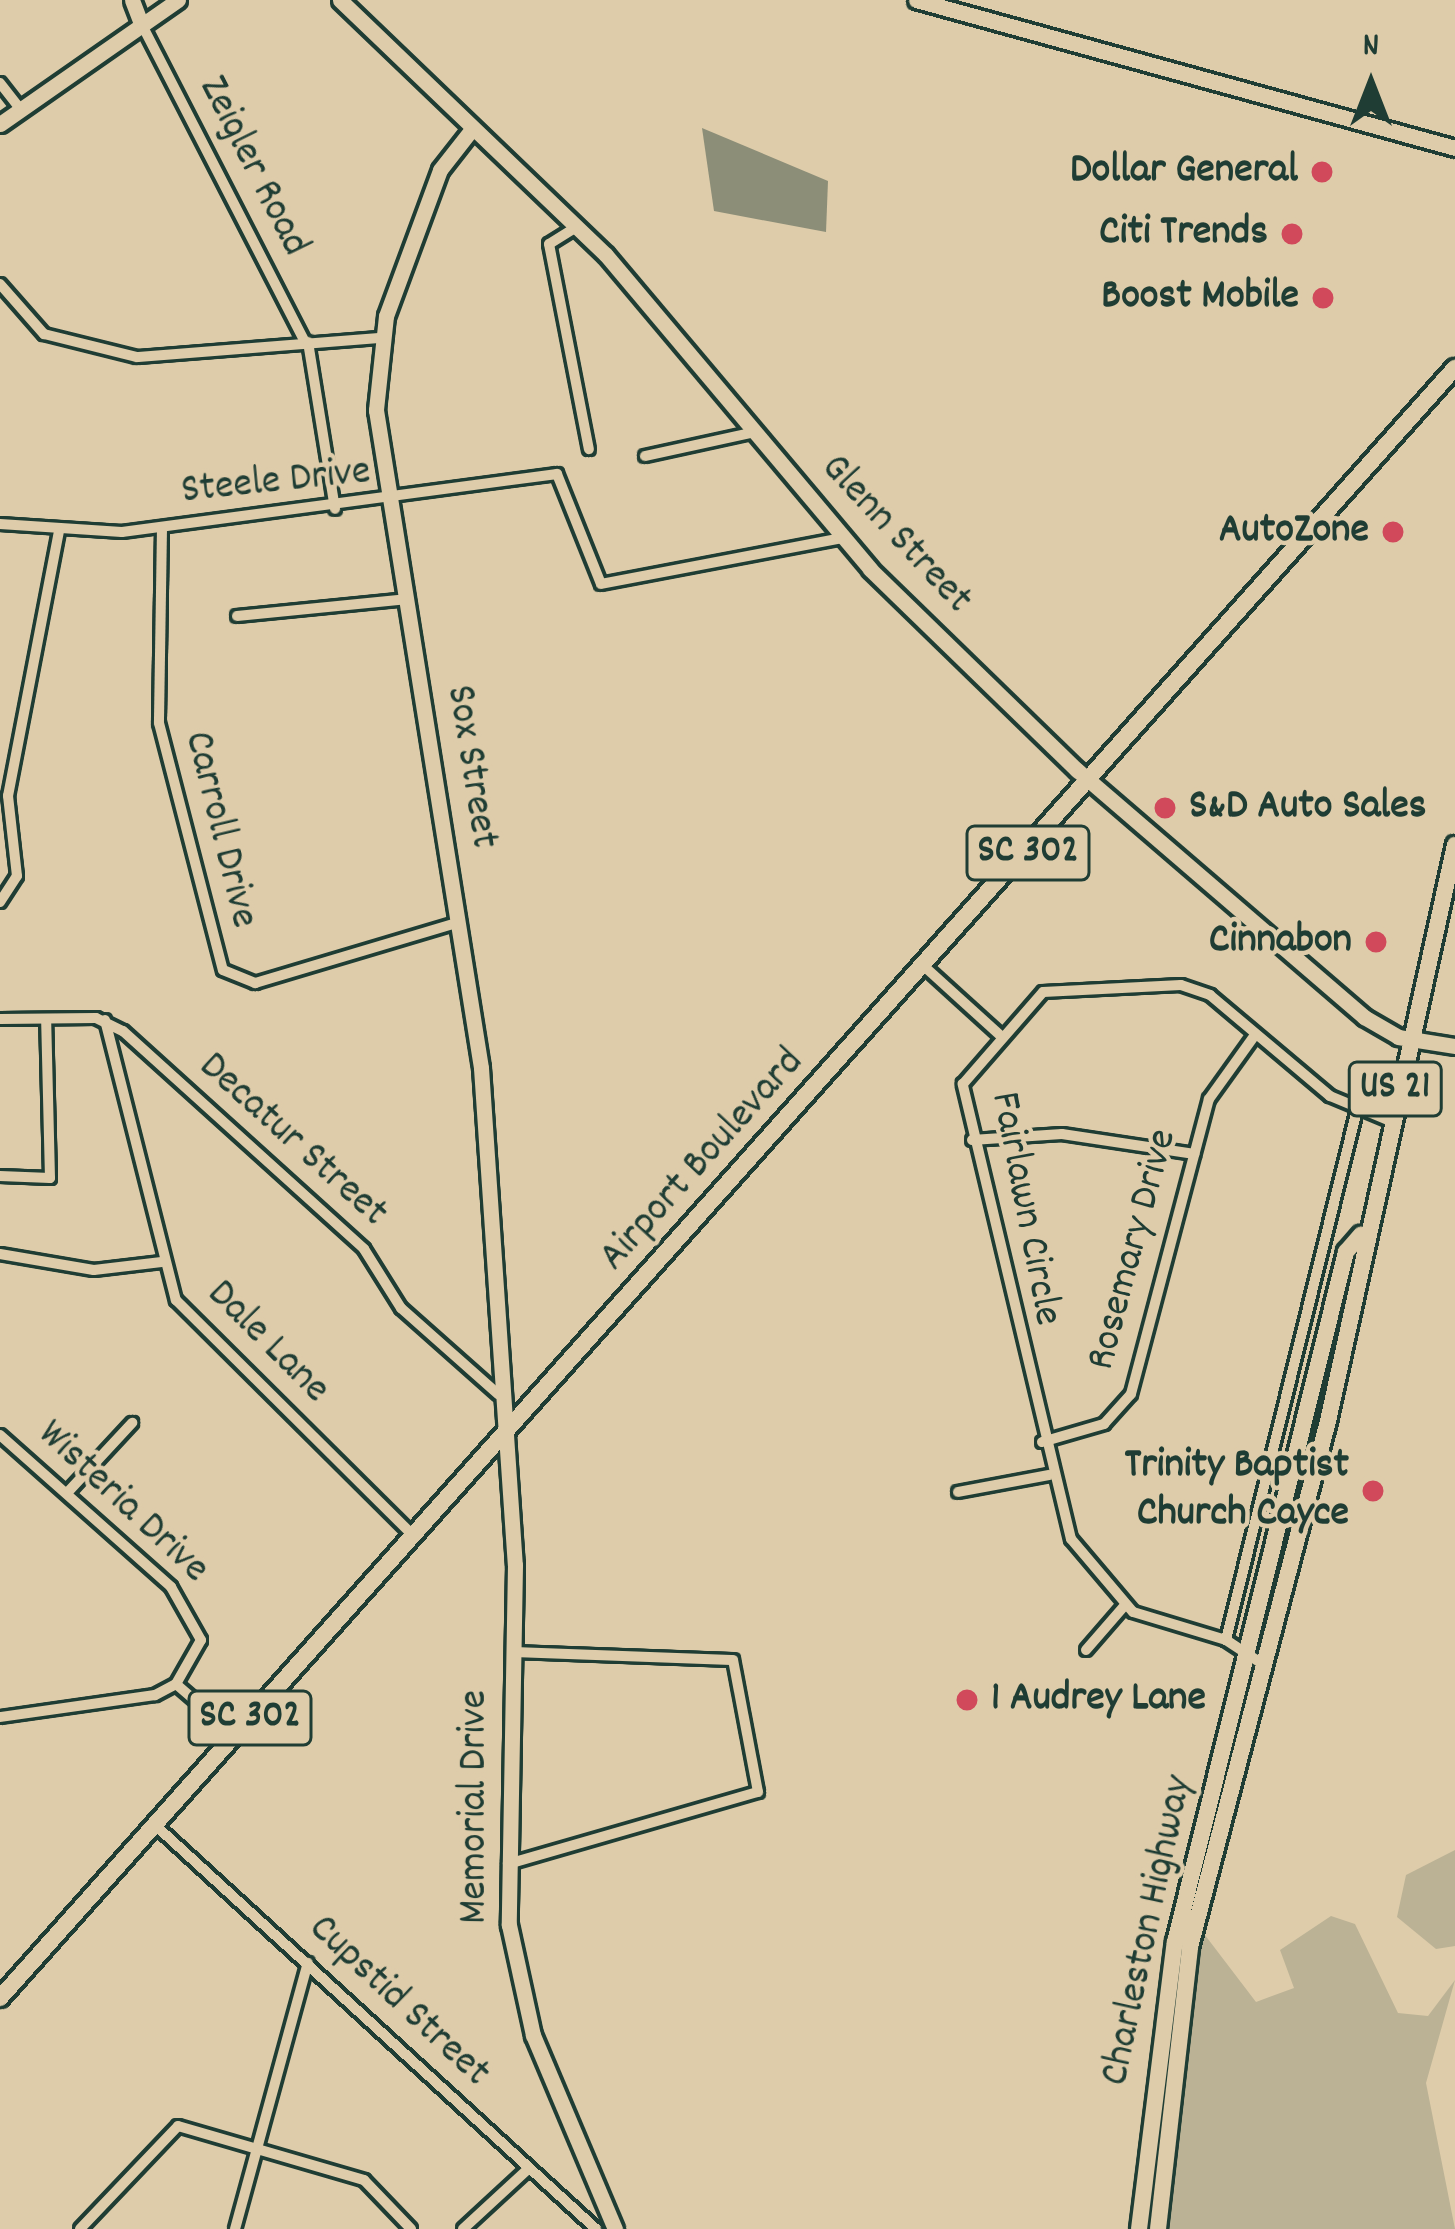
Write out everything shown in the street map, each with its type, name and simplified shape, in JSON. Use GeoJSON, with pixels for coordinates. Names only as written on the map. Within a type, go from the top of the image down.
{"type":"FeatureCollection","features":[{"type":"Feature","properties":{"kind":"main road","name":"Airport Boulevard"},"geometry":{"type":"LineString","coordinates":[[0,1998],[926,968],[1455,368]]}},
{"type":"Feature","properties":{"kind":"main road","name":"Charleston Highway"},"geometry":{"type":"LineString","coordinates":[[1158,2229],[1190,1947],[1328,1421],[1361,1235],[1455,844]]}},
{"type":"Feature","properties":{"kind":"main road","name":"Charleston Highway"},"geometry":{"type":"LineString","coordinates":[[1139,2229],[1161,2011],[1346,1252],[1361,1235]]}},
{"type":"Feature","properties":{"kind":"street"},"geometry":{"type":"LineString","coordinates":[[132,0],[141,22]]}},
{"type":"Feature","properties":{"kind":"street"},"geometry":{"type":"LineString","coordinates":[[0,124],[178,0]]}},
{"type":"Feature","properties":{"kind":"street","name":"Glenn Street"},"geometry":{"type":"LineString","coordinates":[[340,0],[578,226],[843,538],[1090,782],[1364,1017],[1407,1039],[1455,1046]]}},
{"type":"Feature","properties":{"kind":"street"},"geometry":{"type":"LineString","coordinates":[[916,0],[1455,148]]}},
{"type":"Feature","properties":{"kind":"street","name":"Zeigler Road"},"geometry":{"type":"LineString","coordinates":[[141,22],[306,342],[335,509]]}},
{"type":"Feature","properties":{"kind":"street"},"geometry":{"type":"LineString","coordinates":[[0,83],[20,109]]}},
{"type":"Feature","properties":{"kind":"street","name":"Sox Street"},"geometry":{"type":"LineString","coordinates":[[472,129],[440,170],[380,338],[376,410],[481,1068],[501,1438]]}},
{"type":"Feature","properties":{"kind":"street"},"geometry":{"type":"LineString","coordinates":[[578,226],[549,244],[589,449]]}},
{"type":"Feature","properties":{"kind":"street"},"geometry":{"type":"LineString","coordinates":[[0,284],[44,334],[147,358],[380,338]]}},
{"type":"Feature","properties":{"kind":"street"},"geometry":{"type":"LineString","coordinates":[[645,456],[755,432]]}},
{"type":"Feature","properties":{"kind":"street","name":"Steele Drive"},"geometry":{"type":"LineString","coordinates":[[0,524],[58,530],[163,529],[393,503],[557,474],[587,572],[601,584],[843,538]]}},
{"type":"Feature","properties":{"kind":"street","name":"Carroll Drive"},"geometry":{"type":"LineString","coordinates":[[163,529],[159,723],[224,970],[255,983],[458,922]]}},
{"type":"Feature","properties":{"kind":"street"},"geometry":{"type":"LineString","coordinates":[[0,902],[17,876],[8,796],[58,530]]}},
{"type":"Feature","properties":{"kind":"street"},"geometry":{"type":"LineString","coordinates":[[237,616],[408,598]]}},
{"type":"Feature","properties":{"kind":"street"},"geometry":{"type":"LineString","coordinates":[[926,968],[1001,1036]]}},
{"type":"Feature","properties":{"kind":"street","name":"Fairlawn Circle"},"geometry":{"type":"LineString","coordinates":[[1264,1665],[1226,1640],[1178,1633],[1125,1605],[1081,1556],[1049,1474],[962,1084],[1001,1036],[1053,988],[1132,984],[1201,991],[1357,1110],[1388,1120]]}},
{"type":"Feature","properties":{"kind":"street"},"geometry":{"type":"LineString","coordinates":[[0,1019],[106,1020]]}},
{"type":"Feature","properties":{"kind":"street"},"geometry":{"type":"LineString","coordinates":[[0,1176],[50,1178],[46,1019]]}},
{"type":"Feature","properties":{"kind":"street","name":"Decatur Street"},"geometry":{"type":"LineString","coordinates":[[106,1020],[364,1249],[401,1308],[498,1394]]}},
{"type":"Feature","properties":{"kind":"street","name":"Dale Lane"},"geometry":{"type":"LineString","coordinates":[[106,1020],[162,1262],[199,1334],[413,1535]]}},
{"type":"Feature","properties":{"kind":"street","name":"Rosemary Drive"},"geometry":{"type":"LineString","coordinates":[[1042,1442],[1104,1424],[1130,1394],[1217,1081],[1255,1035]]}},
{"type":"Feature","properties":{"kind":"street"},"geometry":{"type":"LineString","coordinates":[[1226,1640],[1357,1110]]}},
{"type":"Feature","properties":{"kind":"street"},"geometry":{"type":"LineString","coordinates":[[972,1140],[1063,1134],[1194,1154]]}},
{"type":"Feature","properties":{"kind":"street"},"geometry":{"type":"LineString","coordinates":[[0,1254],[94,1270],[162,1262]]}},
{"type":"Feature","properties":{"kind":"street"},"geometry":{"type":"LineString","coordinates":[[67,1493],[132,1423]]}},
{"type":"Feature","properties":{"kind":"street","name":"Wisteria Drive"},"geometry":{"type":"LineString","coordinates":[[0,1435],[198,1620],[199,1650],[176,1684]]}},
{"type":"Feature","properties":{"kind":"street","name":"Memorial Drive"},"geometry":{"type":"LineString","coordinates":[[501,1438],[512,1652],[505,1864],[529,2020],[615,2229]]}},
{"type":"Feature","properties":{"kind":"street"},"geometry":{"type":"LineString","coordinates":[[958,1492],[1049,1474]]}},
{"type":"Feature","properties":{"kind":"street"},"geometry":{"type":"LineString","coordinates":[[1086,1650],[1125,1605]]}},
{"type":"Feature","properties":{"kind":"street"},"geometry":{"type":"LineString","coordinates":[[505,1864],[758,1792],[733,1660],[512,1652]]}},
{"type":"Feature","properties":{"kind":"street"},"geometry":{"type":"LineString","coordinates":[[0,1717],[125,1704],[176,1684],[235,1736]]}},
{"type":"Feature","properties":{"kind":"street","name":"Cupstid Street"},"geometry":{"type":"LineString","coordinates":[[155,1825],[596,2229]]}},
{"type":"Feature","properties":{"kind":"street"},"geometry":{"type":"LineString","coordinates":[[235,2229],[308,1963]]}},
{"type":"Feature","properties":{"kind":"street"},"geometry":{"type":"LineString","coordinates":[[80,2229],[166,2131],[259,2146],[374,2184],[411,2229]]}},
{"type":"Feature","properties":{"kind":"street"},"geometry":{"type":"LineString","coordinates":[[463,2229],[529,2168]]}},
{"type":"Feature","properties":{"kind":"shaded area"},"geometry":{"type":"Polygon","coordinates":[[[702,128],[828,181],[826,232],[714,211],[702,128]]]}},
{"type":"Feature","properties":{"kind":"shaded area"},"geometry":{"type":"Polygon","coordinates":[[[1455,1850],[1455,1946],[1436,1949],[1397,1917],[1406,1875],[1455,1850]]]}},
{"type":"Feature","properties":{"kind":"shaded area"},"geometry":{"type":"Polygon","coordinates":[[[1331,1916],[1355,1924],[1398,2013],[1428,2016],[1455,1980],[1426,2083],[1455,2229],[1158,2229],[1195,1922],[1256,2002],[1294,1988],[1280,1950],[1331,1916]]]}},
{"type":"Feature","properties":{"kind":"place","name":"Dollar General"},"geometry":{"type":"Point","coordinates":[1322,172]}},
{"type":"Feature","properties":{"kind":"place","name":"Citi Trends"},"geometry":{"type":"Point","coordinates":[1292,234]}},
{"type":"Feature","properties":{"kind":"place","name":"Boost Mobile"},"geometry":{"type":"Point","coordinates":[1323,298]}},
{"type":"Feature","properties":{"kind":"place","name":"AutoZone"},"geometry":{"type":"Point","coordinates":[1393,532]}},
{"type":"Feature","properties":{"kind":"place","name":"S&D Auto Sales"},"geometry":{"type":"Point","coordinates":[1165,808]}},
{"type":"Feature","properties":{"kind":"place","name":"Cinnabon"},"geometry":{"type":"Point","coordinates":[1376,942]}},
{"type":"Feature","properties":{"kind":"place","name":"Trinity Baptist Church Cayce"},"geometry":{"type":"Point","coordinates":[1373,1491]}},
{"type":"Feature","properties":{"kind":"place","name":"1 Audrey Lane"},"geometry":{"type":"Point","coordinates":[967,1700]}}]}
